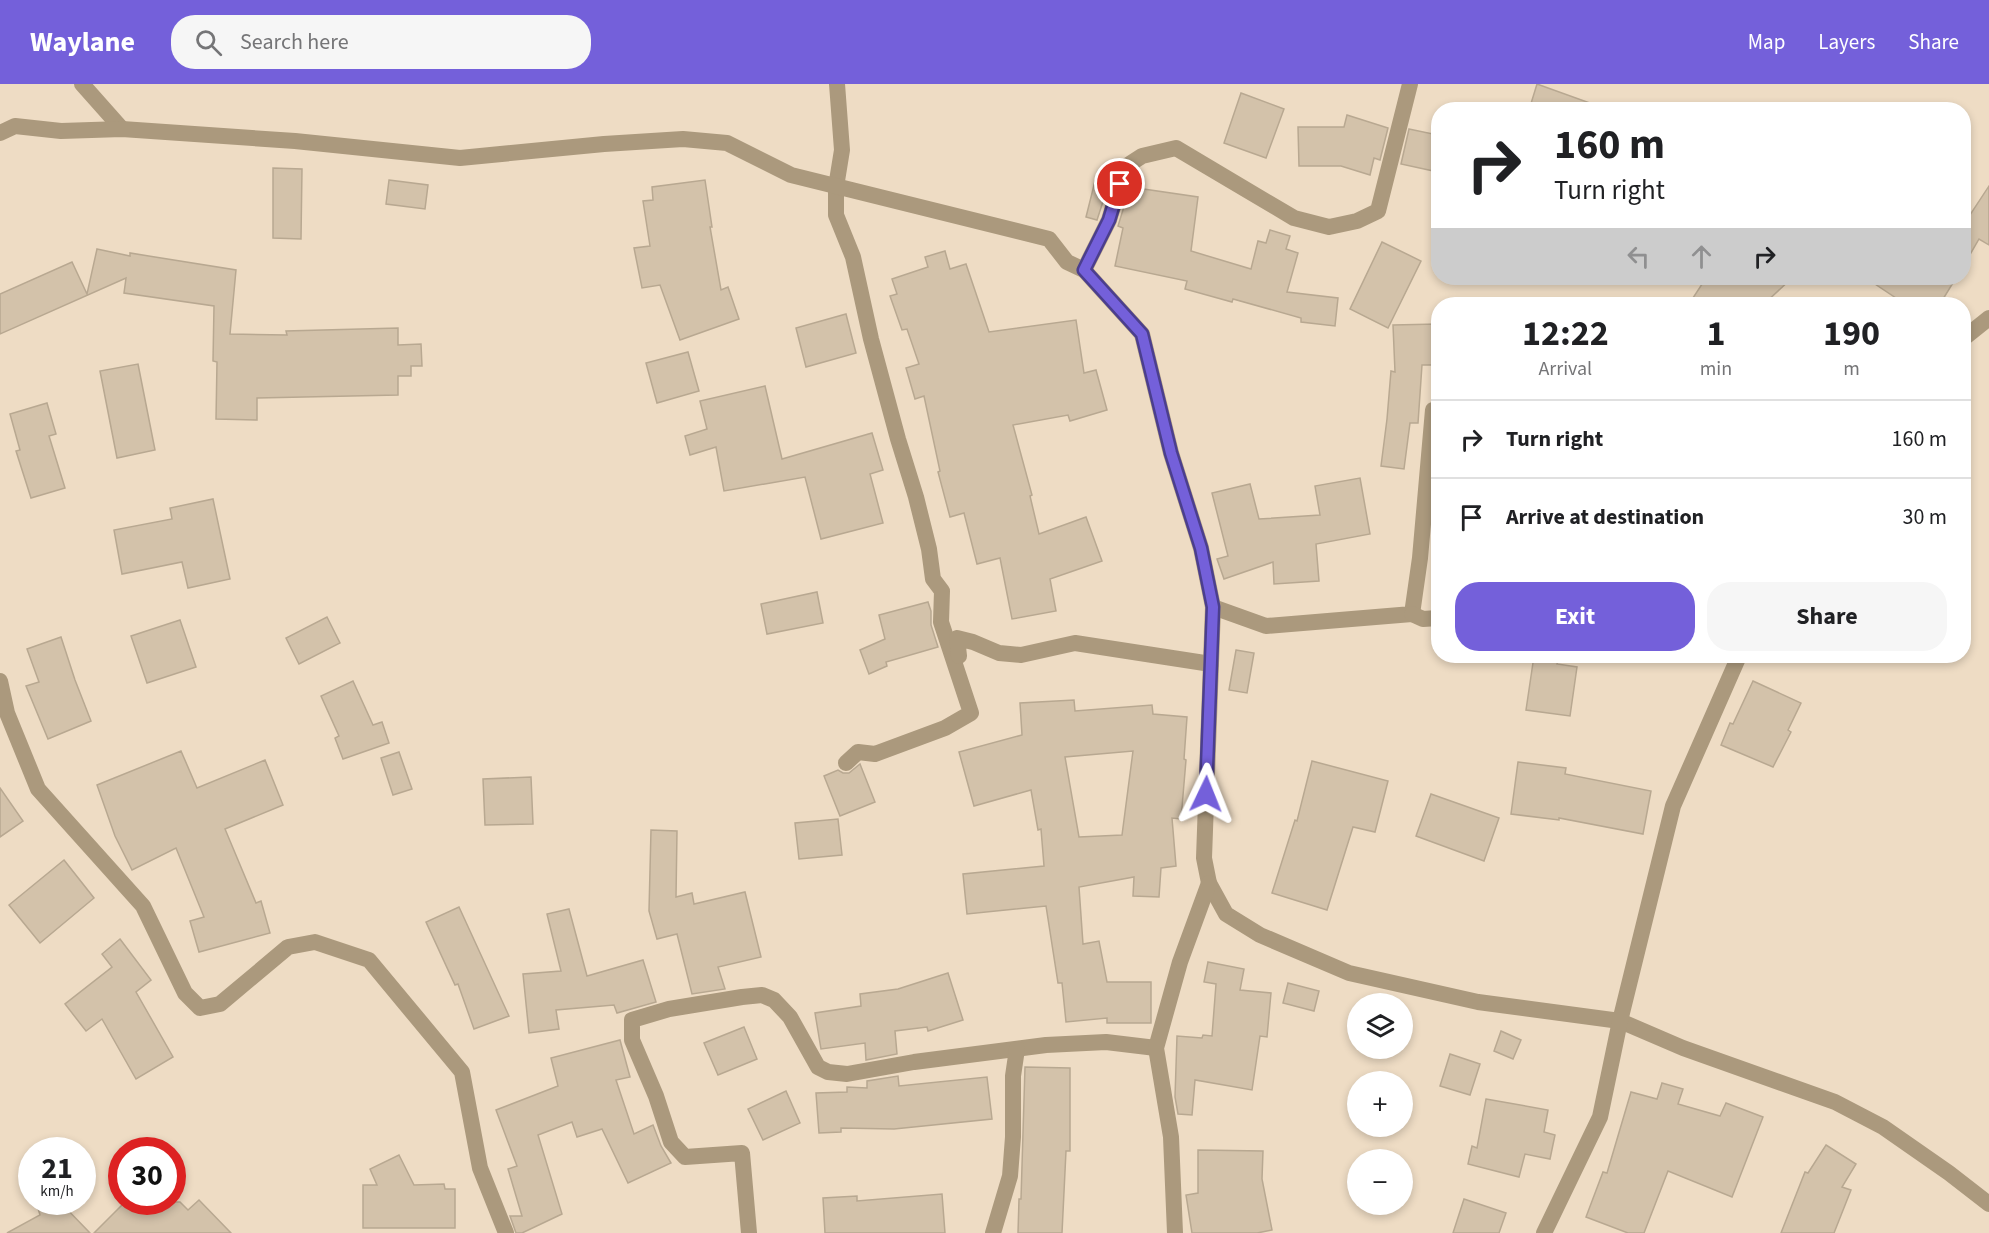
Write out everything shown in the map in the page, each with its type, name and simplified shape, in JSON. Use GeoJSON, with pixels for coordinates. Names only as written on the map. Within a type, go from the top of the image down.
{"type":"FeatureCollection","features":[{"type":"Feature","properties":{"kind":"street"},"geometry":{"type":"LineString","coordinates":[[82,84],[122,129]]}},
{"type":"Feature","properties":{"kind":"street"},"geometry":{"type":"LineString","coordinates":[[837,84],[842,150],[836,187],[836,215],[853,257],[871,339],[929,549],[933,579],[942,591],[941,622],[970,713]]}},
{"type":"Feature","properties":{"kind":"street"},"geometry":{"type":"LineString","coordinates":[[1084,270],[1109,220],[1125,166],[1143,156],[1176,148],[1294,218],[1329,227],[1357,221],[1378,211],[1410,84]]}},
{"type":"Feature","properties":{"kind":"street"},"geometry":{"type":"LineString","coordinates":[[0,133],[15,126],[61,131],[122,129],[296,141],[460,158],[683,139],[727,143],[791,175],[1049,239],[1067,262],[1084,270],[1142,334],[1171,453],[1201,548],[1213,607],[1204,858],[1209,883],[1226,914],[1260,935],[1350,974],[1478,1002],[1620,1021],[1683,1048],[1834,1102],[1883,1127],[1989,1204]]}},
{"type":"Feature","properties":{"kind":"street"},"geometry":{"type":"LineString","coordinates":[[1971,332],[1989,318]]}},
{"type":"Feature","properties":{"kind":"street"},"geometry":{"type":"LineString","coordinates":[[1412,614],[1420,558],[1431,433]]}},
{"type":"Feature","properties":{"kind":"street"},"geometry":{"type":"LineString","coordinates":[[1213,607],[1266,626],[1412,614],[1422,619],[1431,618]]}},
{"type":"Feature","properties":{"kind":"street"},"geometry":{"type":"LineString","coordinates":[[970,713],[957,638],[999,653],[1021,655],[1075,643],[1211,664]]}},
{"type":"Feature","properties":{"kind":"street"},"geometry":{"type":"LineString","coordinates":[[1544,1233],[1600,1117],[1620,1021],[1673,806],[1736,663]]}},
{"type":"Feature","properties":{"kind":"street"},"geometry":{"type":"LineString","coordinates":[[0,681],[7,713],[38,789],[143,906],[185,993],[200,1008],[220,1004],[288,947],[315,942],[369,960],[462,1072],[480,1168],[506,1233]]}},
{"type":"Feature","properties":{"kind":"street"},"geometry":{"type":"LineString","coordinates":[[846,763],[858,752],[875,754],[945,728],[970,713]]}},
{"type":"Feature","properties":{"kind":"street"},"geometry":{"type":"LineString","coordinates":[[1175,1233],[1171,1137],[1156,1048],[1180,962],[1209,883]]}},
{"type":"Feature","properties":{"kind":"street"},"geometry":{"type":"LineString","coordinates":[[749,1233],[742,1153],[685,1157],[671,1142],[656,1096],[632,1040],[632,1020],[669,1009],[762,995],[774,1000],[790,1017],[818,1067],[828,1072],[847,1074],[914,1062],[1046,1045],[1106,1042],[1156,1048]]}},
{"type":"Feature","properties":{"kind":"street"},"geometry":{"type":"LineString","coordinates":[[993,1233],[1010,1176],[1013,1137],[1013,1076],[1017,1049]]}},
{"type":"Feature","properties":{"kind":"building"},"geometry":{"type":"Polygon","coordinates":[[[1537,84],[1587,102],[1531,102],[1537,84]]]}},
{"type":"Feature","properties":{"kind":"building"},"geometry":{"type":"Polygon","coordinates":[[[1241,93],[1284,109],[1266,158],[1224,143],[1241,93]]]}},
{"type":"Feature","properties":{"kind":"building"},"geometry":{"type":"Polygon","coordinates":[[[1347,115],[1388,128],[1380,160],[1374,158],[1370,175],[1341,166],[1299,166],[1298,127],[1344,127],[1347,115]]]}},
{"type":"Feature","properties":{"kind":"building"},"geometry":{"type":"Polygon","coordinates":[[[1409,129],[1431,134],[1431,170],[1401,164],[1409,129]]]}},
{"type":"Feature","properties":{"kind":"building"},"geometry":{"type":"Polygon","coordinates":[[[273,168],[302,169],[301,239],[273,238],[273,168]]]}},
{"type":"Feature","properties":{"kind":"building"},"geometry":{"type":"Polygon","coordinates":[[[389,180],[428,185],[425,209],[386,204],[389,180]]]}},
{"type":"Feature","properties":{"kind":"building"},"geometry":{"type":"Polygon","coordinates":[[[705,180],[712,227],[710,227],[721,290],[728,287],[739,319],[680,340],[660,285],[642,288],[634,248],[650,246],[643,201],[653,200],[652,187],[705,180]]]}},
{"type":"Feature","properties":{"kind":"building"},"geometry":{"type":"Polygon","coordinates":[[[1095,181],[1109,183],[1097,220],[1086,217],[1095,181]]]}},
{"type":"Feature","properties":{"kind":"building"},"geometry":{"type":"Polygon","coordinates":[[[1989,186],[1989,245],[1979,239],[1971,253],[1971,213],[1989,186]]]}},
{"type":"Feature","properties":{"kind":"building"},"geometry":{"type":"Polygon","coordinates":[[[1130,187],[1198,197],[1191,251],[1251,269],[1258,241],[1266,243],[1270,230],[1290,236],[1286,249],[1298,253],[1287,292],[1338,298],[1335,326],[1301,322],[1301,318],[1233,299],[1232,302],[1185,289],[1187,281],[1115,266],[1123,228],[1118,226],[1130,187]]]}},
{"type":"Feature","properties":{"kind":"building"},"geometry":{"type":"Polygon","coordinates":[[[1382,242],[1421,261],[1388,328],[1350,309],[1382,242]]]}},
{"type":"Feature","properties":{"kind":"building"},"geometry":{"type":"Polygon","coordinates":[[[97,249],[130,256],[130,253],[236,270],[230,334],[287,335],[286,331],[398,328],[398,345],[421,344],[422,366],[411,366],[411,376],[398,376],[398,395],[257,398],[257,420],[216,419],[217,362],[213,361],[214,306],[124,293],[126,278],[0,334],[0,294],[72,262],[87,294],[97,249]]]}},
{"type":"Feature","properties":{"kind":"building"},"geometry":{"type":"Polygon","coordinates":[[[945,251],[950,269],[966,264],[989,332],[1076,320],[1084,373],[1096,370],[1107,410],[1070,421],[1068,415],[1013,425],[1032,495],[1030,496],[1039,534],[1086,517],[1102,561],[1050,579],[1056,611],[1012,619],[1000,558],[977,564],[964,513],[950,517],[938,472],[940,471],[924,396],[915,399],[906,368],[919,364],[907,329],[902,330],[890,296],[897,294],[892,279],[928,267],[925,257],[945,251]]]}},
{"type":"Feature","properties":{"kind":"building"},"geometry":{"type":"Polygon","coordinates":[[[1701,285],[1784,285],[1772,297],[1694,297],[1701,285]]]}},
{"type":"Feature","properties":{"kind":"building"},"geometry":{"type":"Polygon","coordinates":[[[1876,285],[1952,285],[1944,297],[1894,297],[1876,285]]]}},
{"type":"Feature","properties":{"kind":"building"},"geometry":{"type":"Polygon","coordinates":[[[846,314],[856,353],[806,367],[796,328],[846,314]]]}},
{"type":"Feature","properties":{"kind":"building"},"geometry":{"type":"Polygon","coordinates":[[[1431,324],[1431,365],[1422,365],[1418,423],[1410,423],[1404,469],[1381,466],[1391,371],[1395,372],[1393,325],[1431,324]]]}},
{"type":"Feature","properties":{"kind":"building"},"geometry":{"type":"Polygon","coordinates":[[[688,352],[699,391],[657,403],[646,363],[688,352]]]}},
{"type":"Feature","properties":{"kind":"building"},"geometry":{"type":"Polygon","coordinates":[[[138,364],[155,450],[117,458],[100,371],[138,364]]]}},
{"type":"Feature","properties":{"kind":"building"},"geometry":{"type":"Polygon","coordinates":[[[765,386],[782,459],[872,433],[883,470],[870,474],[883,523],[821,539],[805,477],[724,491],[716,447],[690,455],[685,436],[707,429],[700,401],[765,386]]]}},
{"type":"Feature","properties":{"kind":"building"},"geometry":{"type":"Polygon","coordinates":[[[47,403],[56,434],[49,436],[65,488],[31,498],[16,451],[20,450],[10,414],[47,403]]]}},
{"type":"Feature","properties":{"kind":"building"},"geometry":{"type":"Polygon","coordinates":[[[1360,478],[1370,534],[1316,544],[1319,581],[1274,584],[1273,562],[1224,579],[1217,559],[1228,556],[1212,493],[1250,484],[1259,519],[1320,515],[1315,486],[1360,478]]]}},
{"type":"Feature","properties":{"kind":"building"},"geometry":{"type":"Polygon","coordinates":[[[213,499],[230,579],[188,588],[182,562],[122,574],[114,530],[172,519],[170,508],[213,499]]]}},
{"type":"Feature","properties":{"kind":"building"},"geometry":{"type":"Polygon","coordinates":[[[817,592],[823,623],[767,634],[761,604],[817,592]]]}},
{"type":"Feature","properties":{"kind":"building"},"geometry":{"type":"Polygon","coordinates":[[[928,602],[931,611],[931,625],[938,647],[886,662],[887,666],[869,674],[860,650],[885,639],[879,615],[928,602]]]}},
{"type":"Feature","properties":{"kind":"building"},"geometry":{"type":"Polygon","coordinates":[[[327,617],[340,643],[299,664],[286,638],[327,617]]]}},
{"type":"Feature","properties":{"kind":"building"},"geometry":{"type":"Polygon","coordinates":[[[180,620],[196,667],[147,683],[131,636],[180,620]]]}},
{"type":"Feature","properties":{"kind":"building"},"geometry":{"type":"Polygon","coordinates":[[[61,637],[91,721],[48,739],[26,686],[39,682],[27,649],[61,637]]]}},
{"type":"Feature","properties":{"kind":"building"},"geometry":{"type":"Polygon","coordinates":[[[1236,650],[1254,653],[1247,693],[1229,690],[1236,650]]]}},
{"type":"Feature","properties":{"kind":"building"},"geometry":{"type":"Polygon","coordinates":[[[1533,663],[1557,663],[1577,667],[1570,716],[1526,710],[1533,663]]]}},
{"type":"Feature","properties":{"kind":"building"},"geometry":{"type":"Polygon","coordinates":[[[353,681],[373,725],[382,722],[389,743],[343,759],[335,738],[339,736],[321,696],[353,681]]]}},
{"type":"Feature","properties":{"kind":"building"},"geometry":{"type":"Polygon","coordinates":[[[1753,681],[1801,703],[1788,730],[1791,732],[1773,767],[1721,745],[1753,681]]]}},
{"type":"Feature","properties":{"kind":"building"},"geometry":{"type":"Polygon","coordinates":[[[1074,700],[1075,711],[1152,705],[1153,714],[1187,717],[1181,819],[1172,818],[1176,866],[1161,868],[1159,897],[1133,896],[1134,877],[1079,887],[1083,944],[1099,941],[1107,982],[1151,982],[1151,1023],[1107,1023],[1107,1018],[1066,1022],[1062,983],[1058,983],[1046,906],[967,914],[963,874],[1044,866],[1041,829],[1038,830],[1031,790],[974,806],[959,752],[1022,735],[1020,703],[1074,700]],[[1133,751],[1065,757],[1079,837],[1122,835],[1133,751]]]}},
{"type":"Feature","properties":{"kind":"building"},"geometry":{"type":"Polygon","coordinates":[[[181,751],[197,788],[265,760],[283,805],[225,829],[256,903],[261,901],[270,933],[199,952],[190,921],[204,917],[176,848],[132,870],[115,836],[97,785],[181,751]]]}},
{"type":"Feature","properties":{"kind":"building"},"geometry":{"type":"Polygon","coordinates":[[[399,752],[412,789],[393,795],[381,758],[399,752]]]}},
{"type":"Feature","properties":{"kind":"building"},"geometry":{"type":"Polygon","coordinates":[[[1312,761],[1388,781],[1375,832],[1353,827],[1327,910],[1272,893],[1295,820],[1297,821],[1312,761]]]}},
{"type":"Feature","properties":{"kind":"building"},"geometry":{"type":"Polygon","coordinates":[[[1518,762],[1566,768],[1565,774],[1651,791],[1643,834],[1559,818],[1559,820],[1511,814],[1518,762]]]}},
{"type":"Feature","properties":{"kind":"building"},"geometry":{"type":"Polygon","coordinates":[[[860,764],[875,802],[840,816],[824,776],[838,770],[849,773],[860,764]]]}},
{"type":"Feature","properties":{"kind":"building"},"geometry":{"type":"Polygon","coordinates":[[[531,777],[533,824],[485,825],[483,779],[531,777]]]}},
{"type":"Feature","properties":{"kind":"building"},"geometry":{"type":"Polygon","coordinates":[[[0,788],[23,821],[0,837],[0,788]]]}},
{"type":"Feature","properties":{"kind":"building"},"geometry":{"type":"Polygon","coordinates":[[[1431,794],[1499,818],[1484,861],[1416,836],[1431,794]]]}},
{"type":"Feature","properties":{"kind":"building"},"geometry":{"type":"Polygon","coordinates":[[[838,819],[842,855],[799,859],[795,823],[838,819]]]}},
{"type":"Feature","properties":{"kind":"building"},"geometry":{"type":"Polygon","coordinates":[[[651,830],[677,831],[676,897],[692,893],[694,904],[745,892],[761,957],[718,967],[725,989],[692,994],[677,934],[657,939],[649,911],[651,830]]]}},
{"type":"Feature","properties":{"kind":"building"},"geometry":{"type":"Polygon","coordinates":[[[64,860],[94,898],[40,943],[9,905],[64,860]]]}},
{"type":"Feature","properties":{"kind":"building"},"geometry":{"type":"Polygon","coordinates":[[[459,907],[509,1016],[474,1029],[458,984],[455,985],[426,922],[459,907]]]}},
{"type":"Feature","properties":{"kind":"building"},"geometry":{"type":"Polygon","coordinates":[[[569,909],[587,976],[643,960],[656,1002],[617,1013],[614,1005],[556,1010],[559,1029],[529,1033],[523,974],[561,971],[547,914],[569,909]]]}},
{"type":"Feature","properties":{"kind":"building"},"geometry":{"type":"Polygon","coordinates":[[[120,939],[151,980],[136,992],[173,1057],[136,1079],[102,1019],[86,1031],[65,1004],[112,967],[102,954],[120,939]]]}},
{"type":"Feature","properties":{"kind":"building"},"geometry":{"type":"Polygon","coordinates":[[[1208,962],[1244,969],[1240,990],[1271,993],[1267,1037],[1260,1036],[1252,1090],[1195,1080],[1192,1115],[1178,1114],[1175,1097],[1177,1036],[1202,1038],[1203,1035],[1212,1036],[1216,984],[1204,982],[1208,962]]]}},
{"type":"Feature","properties":{"kind":"building"},"geometry":{"type":"Polygon","coordinates":[[[948,973],[963,1020],[928,1031],[927,1027],[895,1031],[897,1054],[866,1060],[865,1043],[821,1049],[815,1013],[861,1006],[860,994],[898,989],[948,973]]]}},
{"type":"Feature","properties":{"kind":"building"},"geometry":{"type":"Polygon","coordinates":[[[1288,983],[1319,991],[1314,1011],[1283,1003],[1288,983]]]}},
{"type":"Feature","properties":{"kind":"building"},"geometry":{"type":"Polygon","coordinates":[[[744,1027],[757,1059],[718,1075],[704,1043],[744,1027]]]}},
{"type":"Feature","properties":{"kind":"building"},"geometry":{"type":"Polygon","coordinates":[[[1501,1031],[1521,1040],[1513,1059],[1494,1051],[1501,1031]]]}},
{"type":"Feature","properties":{"kind":"building"},"geometry":{"type":"Polygon","coordinates":[[[620,1040],[630,1077],[616,1080],[634,1134],[653,1125],[671,1163],[628,1183],[602,1129],[577,1137],[572,1122],[538,1135],[562,1214],[522,1233],[516,1233],[510,1216],[522,1216],[508,1169],[517,1166],[496,1110],[558,1086],[551,1058],[620,1040]]]}},
{"type":"Feature","properties":{"kind":"building"},"geometry":{"type":"Polygon","coordinates":[[[1450,1054],[1480,1064],[1470,1095],[1440,1086],[1450,1054]]]}},
{"type":"Feature","properties":{"kind":"building"},"geometry":{"type":"Polygon","coordinates":[[[1025,1067],[1070,1068],[1070,1151],[1066,1151],[1062,1233],[1018,1233],[1025,1067]]]}},
{"type":"Feature","properties":{"kind":"building"},"geometry":{"type":"Polygon","coordinates":[[[898,1076],[899,1086],[987,1077],[992,1119],[894,1129],[841,1128],[841,1132],[819,1133],[816,1093],[847,1092],[847,1087],[867,1088],[867,1081],[898,1076]]]}},
{"type":"Feature","properties":{"kind":"building"},"geometry":{"type":"Polygon","coordinates":[[[1662,1083],[1683,1089],[1678,1104],[1720,1116],[1726,1103],[1763,1117],[1732,1197],[1668,1171],[1644,1233],[1628,1233],[1586,1217],[1603,1172],[1607,1173],[1631,1092],[1657,1099],[1662,1083]]]}},
{"type":"Feature","properties":{"kind":"building"},"geometry":{"type":"Polygon","coordinates":[[[786,1091],[800,1123],[763,1140],[748,1109],[786,1091]]]}},
{"type":"Feature","properties":{"kind":"building"},"geometry":{"type":"Polygon","coordinates":[[[1486,1099],[1548,1110],[1544,1132],[1555,1135],[1550,1159],[1525,1154],[1519,1177],[1468,1164],[1472,1146],[1477,1148],[1486,1099]]]}},
{"type":"Feature","properties":{"kind":"building"},"geometry":{"type":"Polygon","coordinates":[[[1826,1145],[1856,1164],[1842,1187],[1851,1190],[1834,1233],[1781,1233],[1805,1172],[1808,1173],[1826,1145]]]}},
{"type":"Feature","properties":{"kind":"building"},"geometry":{"type":"Polygon","coordinates":[[[1198,1150],[1263,1151],[1262,1179],[1272,1230],[1257,1233],[1192,1233],[1186,1195],[1198,1193],[1198,1150]]]}},
{"type":"Feature","properties":{"kind":"building"},"geometry":{"type":"Polygon","coordinates":[[[399,1155],[414,1185],[444,1184],[445,1189],[455,1189],[455,1228],[363,1228],[363,1185],[377,1185],[370,1169],[399,1155]]]}},
{"type":"Feature","properties":{"kind":"building"},"geometry":{"type":"Polygon","coordinates":[[[942,1194],[945,1233],[825,1233],[823,1198],[857,1196],[857,1201],[942,1194]]]}},
{"type":"Feature","properties":{"kind":"building"},"geometry":{"type":"Polygon","coordinates":[[[1464,1199],[1506,1213],[1499,1233],[1453,1233],[1464,1199]]]}},
{"type":"Feature","properties":{"kind":"building"},"geometry":{"type":"Polygon","coordinates":[[[199,1200],[231,1233],[94,1233],[112,1215],[186,1215],[186,1208],[188,1210],[199,1200]]]}},
{"type":"Feature","properties":{"kind":"building"},"geometry":{"type":"Polygon","coordinates":[[[40,1215],[73,1215],[90,1233],[7,1233],[40,1215]]]}},
{"type":"Feature","properties":{"kind":"route"},"geometry":{"type":"LineString","coordinates":[[1120,184],[1109,220],[1084,270],[1142,334],[1171,453],[1201,548],[1213,607],[1206,794]]}}]}
